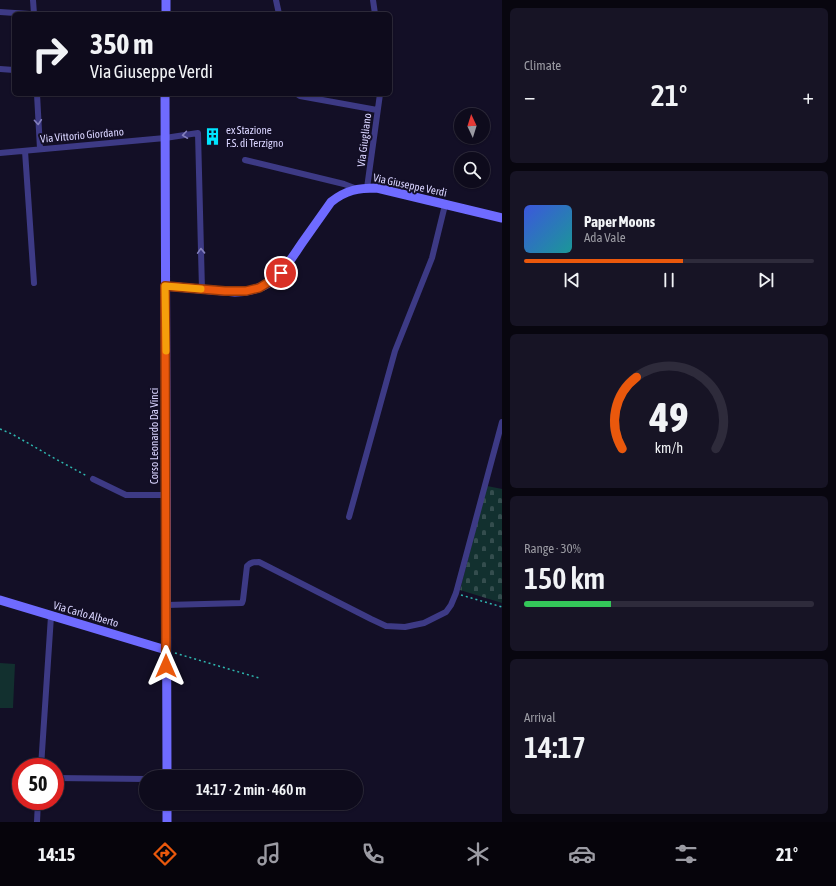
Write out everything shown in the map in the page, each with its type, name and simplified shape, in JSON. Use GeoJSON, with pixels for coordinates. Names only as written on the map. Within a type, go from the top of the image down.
{"type":"FeatureCollection","features":[{"type":"Feature","properties":{"kind":"main road"},"geometry":{"type":"LineString","coordinates":[[166,0],[166,12]]}},
{"type":"Feature","properties":{"kind":"main road","name":"Corso Leonardo Da Vinci"},"geometry":{"type":"LineString","coordinates":[[166,96],[165,286],[167,770]]}},
{"type":"Feature","properties":{"kind":"main road","name":"Via Giuseppe Verdi"},"geometry":{"type":"LineString","coordinates":[[165,286],[225,291],[246,291],[259,288],[281,273],[331,202],[338,196],[357,189],[377,188],[502,218]]}},
{"type":"Feature","properties":{"kind":"main road","name":"Via Carlo Alberto"},"geometry":{"type":"LineString","coordinates":[[0,600],[166,650]]}},
{"type":"Feature","properties":{"kind":"main road"},"geometry":{"type":"LineString","coordinates":[[167,810],[167,822]]}},
{"type":"Feature","properties":{"kind":"street"},"geometry":{"type":"LineString","coordinates":[[33,0],[34,12]]}},
{"type":"Feature","properties":{"kind":"street"},"geometry":{"type":"LineString","coordinates":[[276,0],[279,12]]}},
{"type":"Feature","properties":{"kind":"street"},"geometry":{"type":"LineString","coordinates":[[373,0],[374,12]]}},
{"type":"Feature","properties":{"kind":"street"},"geometry":{"type":"LineString","coordinates":[[0,12],[12,13]]}},
{"type":"Feature","properties":{"kind":"street"},"geometry":{"type":"LineString","coordinates":[[0,70],[12,70]]}},
{"type":"Feature","properties":{"kind":"street"},"geometry":{"type":"LineString","coordinates":[[37,96],[40,149]]}},
{"type":"Feature","properties":{"kind":"street"},"geometry":{"type":"LineString","coordinates":[[300,96],[377,110]]}},
{"type":"Feature","properties":{"kind":"street","name":"Via Giugliano"},"geometry":{"type":"LineString","coordinates":[[367,188],[380,96]]}},
{"type":"Feature","properties":{"kind":"street","name":"Via Vittorio Giordano"},"geometry":{"type":"LineString","coordinates":[[0,153],[165,138],[198,133],[202,290]]}},
{"type":"Feature","properties":{"kind":"street"},"geometry":{"type":"LineString","coordinates":[[25,151],[34,283]]}},
{"type":"Feature","properties":{"kind":"street"},"geometry":{"type":"LineString","coordinates":[[244,160],[344,184],[357,189]]}},
{"type":"Feature","properties":{"kind":"street"},"geometry":{"type":"LineString","coordinates":[[349,517],[395,351],[432,258],[445,204]]}},
{"type":"Feature","properties":{"kind":"street"},"geometry":{"type":"LineString","coordinates":[[166,605],[242,603],[247,566],[250,563],[259,562],[386,626],[405,628],[424,623],[446,612],[451,606],[456,593],[502,422]]}},
{"type":"Feature","properties":{"kind":"street"},"geometry":{"type":"LineString","coordinates":[[93,479],[126,495],[166,496]]}},
{"type":"Feature","properties":{"kind":"street"},"geometry":{"type":"LineString","coordinates":[[42,758],[51,616]]}},
{"type":"Feature","properties":{"kind":"street"},"geometry":{"type":"LineString","coordinates":[[64,778],[139,779]]}},
{"type":"Feature","properties":{"kind":"street"},"geometry":{"type":"LineString","coordinates":[[37,822],[38,810]]}},
{"type":"Feature","properties":{"kind":"path"},"geometry":{"type":"LineString","coordinates":[[0,429],[12,434],[93,479]]}},
{"type":"Feature","properties":{"kind":"path"},"geometry":{"type":"LineString","coordinates":[[456,593],[502,607]]}},
{"type":"Feature","properties":{"kind":"path"},"geometry":{"type":"LineString","coordinates":[[166,650],[259,678]]}},
{"type":"Feature","properties":{"kind":"green space"},"geometry":{"type":"Polygon","coordinates":[[[487,486],[502,489],[502,603],[460,590],[487,486]]]}},
{"type":"Feature","properties":{"kind":"green space"},"geometry":{"type":"Polygon","coordinates":[[[0,663],[15,664],[13,708],[0,708],[0,663]]]}},
{"type":"Feature","properties":{"kind":"slow traffic"},"geometry":{"type":"LineString","coordinates":[[166,351],[165,286],[201,289]]}},
{"type":"Feature","properties":{"kind":"place","name":"ex Stazione F.S. di Terzigno"},"geometry":{"type":"Point","coordinates":[213,136]}},
{"type":"Feature","properties":{"kind":"route"},"geometry":{"type":"LineString","coordinates":[[166,666],[165,286],[235,292],[246,291],[259,288],[281,273]]}}]}
